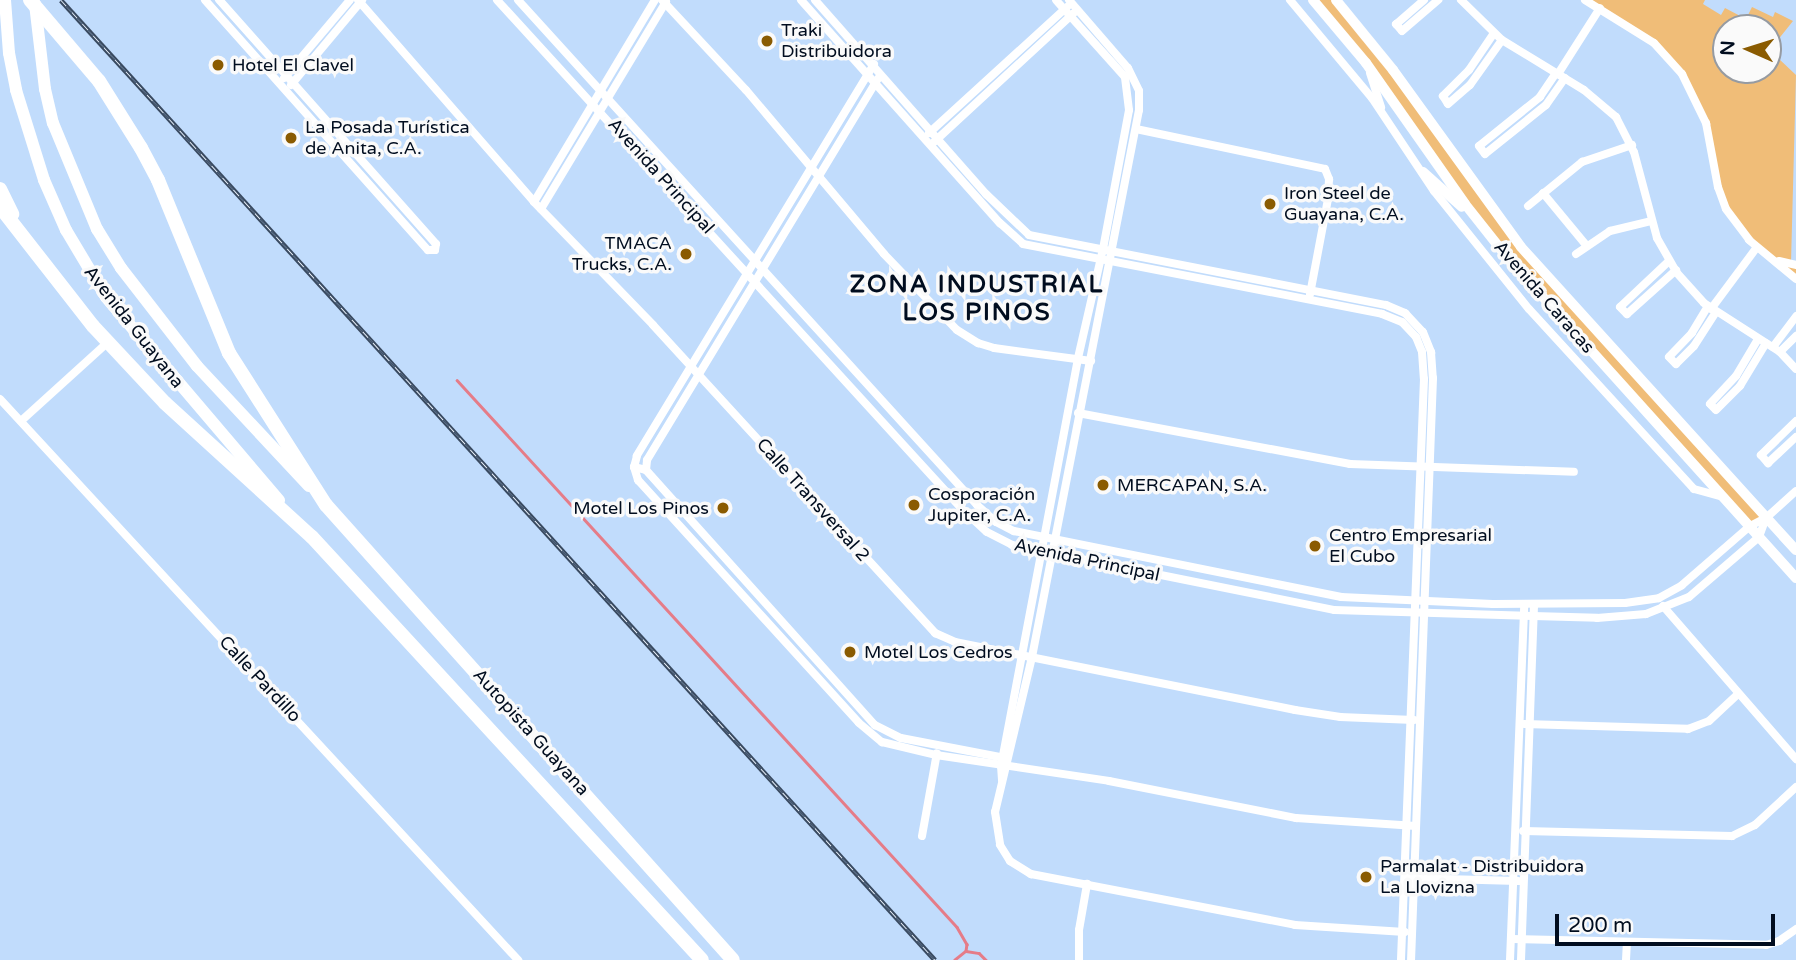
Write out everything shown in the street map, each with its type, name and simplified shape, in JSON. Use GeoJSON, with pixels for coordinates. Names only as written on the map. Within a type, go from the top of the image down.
{"type":"FeatureCollection","features":[{"type":"Feature","properties":{"kind":"highway","name":"Autopista Guayana"},"geometry":{"type":"LineString","coordinates":[[33,0],[99,81],[141,148],[158,180],[229,353],[326,505],[733,960]]}},
{"type":"Feature","properties":{"kind":"highway"},"geometry":{"type":"LineString","coordinates":[[0,189],[40,260]]}},
{"type":"Feature","properties":{"kind":"highway"},"geometry":{"type":"LineString","coordinates":[[0,207],[40,260]]}},
{"type":"Feature","properties":{"kind":"highway","name":"Autopista Guayana"},"geometry":{"type":"LineString","coordinates":[[40,260],[108,342],[165,403],[312,537],[702,960]]}},
{"type":"Feature","properties":{"kind":"main road","name":"Avenida Guayana"},"geometry":{"type":"LineString","coordinates":[[33,0],[45,89],[58,135],[82,198],[121,268],[197,366],[326,505]]}},
{"type":"Feature","properties":{"kind":"main road","name":"Avenida Guayana"},"geometry":{"type":"LineString","coordinates":[[5,6],[9,53],[26,125],[44,180],[86,266],[149,351],[312,537]]}},
{"type":"Feature","properties":{"kind":"street"},"geometry":{"type":"LineString","coordinates":[[205,0],[428,250],[435,250],[436,244],[219,0]]}},
{"type":"Feature","properties":{"kind":"street"},"geometry":{"type":"LineString","coordinates":[[280,83],[350,0]]}},
{"type":"Feature","properties":{"kind":"street","name":"Avenida Principal"},"geometry":{"type":"LineString","coordinates":[[497,0],[975,522],[987,532],[1013,545],[1041,553],[1315,607],[1419,615],[1534,618],[1616,617],[1664,609],[1700,588],[1759,537]]}},
{"type":"Feature","properties":{"kind":"street","name":"Avenida Principal"},"geometry":{"type":"LineString","coordinates":[[518,0],[984,512],[996,522],[1022,534],[1318,593],[1420,601],[1534,605],[1625,604],[1659,598],[1690,580],[1750,526],[1766,517],[1796,491]]}},
{"type":"Feature","properties":{"kind":"street"},"geometry":{"type":"LineString","coordinates":[[534,202],[655,0]]}},
{"type":"Feature","properties":{"kind":"street"},"geometry":{"type":"LineString","coordinates":[[801,0],[1010,235],[1023,244],[1310,295]]}},
{"type":"Feature","properties":{"kind":"street"},"geometry":{"type":"LineString","coordinates":[[815,0],[882,72],[1006,216],[1028,236],[1108,250],[1310,295],[1382,314],[1408,327],[1422,352],[1428,390],[1420,601],[1410,720],[1401,960]]}},
{"type":"Feature","properties":{"kind":"street"},"geometry":{"type":"LineString","coordinates":[[1056,0],[1122,73],[1129,94],[1127,125],[1113,193],[1108,250],[1111,261],[1032,657],[1002,780],[995,829],[1000,845],[1010,861],[1031,874],[1295,925],[1412,933]]}},
{"type":"Feature","properties":{"kind":"street"},"geometry":{"type":"LineString","coordinates":[[1290,0],[1316,28],[1381,110],[1489,263],[1682,478],[1699,492],[1723,497]]}},
{"type":"Feature","properties":{"kind":"street","name":"Avenida Caracas"},"geometry":{"type":"LineString","coordinates":[[1313,0],[1366,63],[1524,278],[1796,578]]}},
{"type":"Feature","properties":{"kind":"street","name":"Avenida Caracas"},"geometry":{"type":"LineString","coordinates":[[1336,0],[1393,69],[1521,247],[1796,550]]}},
{"type":"Feature","properties":{"kind":"street"},"geometry":{"type":"LineString","coordinates":[[1424,0],[1396,24],[1402,31],[1438,0]]}},
{"type":"Feature","properties":{"kind":"street"},"geometry":{"type":"LineString","coordinates":[[1461,0],[1502,40],[1602,103],[1623,126],[1632,145],[1651,221],[1669,261],[1712,309],[1770,345],[1796,369]]}},
{"type":"Feature","properties":{"kind":"street"},"geometry":{"type":"LineString","coordinates":[[1585,0],[1654,44],[1689,85],[1710,135],[1722,198],[1732,219],[1757,247],[1796,279]]}},
{"type":"Feature","properties":{"kind":"street"},"geometry":{"type":"LineString","coordinates":[[287,90],[360,1]]}},
{"type":"Feature","properties":{"kind":"street","name":"Calle Transversal 2"},"geometry":{"type":"LineString","coordinates":[[360,1],[534,202],[693,368],[930,628],[956,642],[1317,714],[1420,721]]}},
{"type":"Feature","properties":{"kind":"street"},"geometry":{"type":"LineString","coordinates":[[541,209],[665,1],[746,90],[884,254],[965,335],[994,348],[1078,358],[1091,362]]}},
{"type":"Feature","properties":{"kind":"street"},"geometry":{"type":"LineString","coordinates":[[923,137],[1070,1],[1128,68],[1139,91],[1136,129],[1123,195],[1108,250],[1101,259],[1078,358],[1022,655],[1007,763]]}},
{"type":"Feature","properties":{"kind":"street"},"geometry":{"type":"LineString","coordinates":[[1560,75],[1540,97],[1479,146],[1485,154],[1546,105],[1560,75],[1600,8]]}},
{"type":"Feature","properties":{"kind":"street"},"geometry":{"type":"LineString","coordinates":[[930,146],[1078,10]]}},
{"type":"Feature","properties":{"kind":"street"},"geometry":{"type":"LineString","coordinates":[[240,39],[247,31]]}},
{"type":"Feature","properties":{"kind":"street"},"geometry":{"type":"LineString","coordinates":[[1494,33],[1469,70],[1443,96],[1448,104],[1476,77],[1502,40]]}},
{"type":"Feature","properties":{"kind":"street"},"geometry":{"type":"LineString","coordinates":[[1366,63],[1379,95],[1381,110]]}},
{"type":"Feature","properties":{"kind":"street"},"geometry":{"type":"LineString","coordinates":[[874,64],[693,368],[637,456],[634,467],[638,480],[665,512],[865,730],[889,745],[936,755],[1007,763]]}},
{"type":"Feature","properties":{"kind":"street"},"geometry":{"type":"LineString","coordinates":[[646,470],[647,460],[700,377],[882,72]]}},
{"type":"Feature","properties":{"kind":"street"},"geometry":{"type":"LineString","coordinates":[[1136,129],[1325,169],[1329,190],[1310,295]]}},
{"type":"Feature","properties":{"kind":"street"},"geometry":{"type":"LineString","coordinates":[[1528,206],[1590,158],[1632,145]]}},
{"type":"Feature","properties":{"kind":"street"},"geometry":{"type":"LineString","coordinates":[[567,146],[575,154]]}},
{"type":"Feature","properties":{"kind":"street"},"geometry":{"type":"LineString","coordinates":[[1423,172],[1484,227]]}},
{"type":"Feature","properties":{"kind":"street"},"geometry":{"type":"LineString","coordinates":[[1113,193],[1123,195]]}},
{"type":"Feature","properties":{"kind":"street"},"geometry":{"type":"LineString","coordinates":[[1544,193],[1586,246]]}},
{"type":"Feature","properties":{"kind":"street"},"geometry":{"type":"LineString","coordinates":[[1576,254],[1610,231],[1651,221]]}},
{"type":"Feature","properties":{"kind":"street"},"geometry":{"type":"LineString","coordinates":[[1023,244],[1028,236]]}},
{"type":"Feature","properties":{"kind":"street"},"geometry":{"type":"LineString","coordinates":[[1712,309],[1694,346],[1676,364],[1669,357],[1712,309],[1757,247]]}},
{"type":"Feature","properties":{"kind":"street"},"geometry":{"type":"LineString","coordinates":[[1776,260],[1796,265]]}},
{"type":"Feature","properties":{"kind":"street"},"geometry":{"type":"LineString","coordinates":[[1669,261],[1620,307],[1627,314],[1676,270]]}},
{"type":"Feature","properties":{"kind":"street"},"geometry":{"type":"LineString","coordinates":[[1796,316],[1770,345],[1740,386],[1716,410],[1710,404],[1770,345],[1796,336]]}},
{"type":"Feature","properties":{"kind":"street"},"geometry":{"type":"LineString","coordinates":[[21,421],[108,342]]}},
{"type":"Feature","properties":{"kind":"street","name":"Calle Pardillo"},"geometry":{"type":"LineString","coordinates":[[0,399],[518,960]]}},
{"type":"Feature","properties":{"kind":"street"},"geometry":{"type":"LineString","coordinates":[[1068,412],[1339,462],[1574,472]]}},
{"type":"Feature","properties":{"kind":"street"},"geometry":{"type":"LineString","coordinates":[[1796,421],[1761,455],[1768,463],[1796,437]]}},
{"type":"Feature","properties":{"kind":"street"},"geometry":{"type":"LineString","coordinates":[[634,467],[646,470],[871,721],[895,737],[1007,763],[1296,818],[1416,826]]}},
{"type":"Feature","properties":{"kind":"street"},"geometry":{"type":"LineString","coordinates":[[665,512],[674,503]]}},
{"type":"Feature","properties":{"kind":"street"},"geometry":{"type":"LineString","coordinates":[[975,522],[984,512]]}},
{"type":"Feature","properties":{"kind":"street"},"geometry":{"type":"LineString","coordinates":[[1759,537],[1766,517]]}},
{"type":"Feature","properties":{"kind":"street"},"geometry":{"type":"LineString","coordinates":[[987,532],[996,522]]}},
{"type":"Feature","properties":{"kind":"street"},"geometry":{"type":"LineString","coordinates":[[1280,600],[1283,587]]}},
{"type":"Feature","properties":{"kind":"street"},"geometry":{"type":"LineString","coordinates":[[1315,607],[1318,593]]}},
{"type":"Feature","properties":{"kind":"street"},"geometry":{"type":"LineString","coordinates":[[1659,598],[1664,609],[1737,695],[1796,759]]}},
{"type":"Feature","properties":{"kind":"street"},"geometry":{"type":"LineString","coordinates":[[1510,960],[1524,604]]}},
{"type":"Feature","properties":{"kind":"street"},"geometry":{"type":"LineString","coordinates":[[1521,960],[1534,605]]}},
{"type":"Feature","properties":{"kind":"street"},"geometry":{"type":"LineString","coordinates":[[1411,960],[1420,721],[1419,615]]}},
{"type":"Feature","properties":{"kind":"street"},"geometry":{"type":"LineString","coordinates":[[776,632],[783,624]]}},
{"type":"Feature","properties":{"kind":"street"},"geometry":{"type":"LineString","coordinates":[[830,691],[837,684]]}},
{"type":"Feature","properties":{"kind":"street"},"geometry":{"type":"LineString","coordinates":[[1519,724],[1688,729],[1709,721],[1737,695]]}},
{"type":"Feature","properties":{"kind":"street"},"geometry":{"type":"LineString","coordinates":[[865,730],[871,721]]}},
{"type":"Feature","properties":{"kind":"street"},"geometry":{"type":"LineString","coordinates":[[922,836],[939,746]]}},
{"type":"Feature","properties":{"kind":"street"},"geometry":{"type":"LineString","coordinates":[[1516,831],[1732,836],[1755,825],[1796,787]]}},
{"type":"Feature","properties":{"kind":"street"},"geometry":{"type":"LineString","coordinates":[[1404,878],[1525,881]]}},
{"type":"Feature","properties":{"kind":"street"},"geometry":{"type":"LineString","coordinates":[[1079,960],[1079,930],[1087,884]]}},
{"type":"Feature","properties":{"kind":"street"},"geometry":{"type":"LineString","coordinates":[[1511,939],[1766,945],[1779,942],[1796,929]]}},
{"type":"Feature","properties":{"kind":"street"},"geometry":{"type":"LineString","coordinates":[[1626,960],[1627,943]]}},
{"type":"Feature","properties":{"kind":"shaded area"},"geometry":{"type":"Polygon","coordinates":[[[1313,0],[1336,0],[1488,205],[1766,518],[1749,526],[1524,278],[1313,0]]]}},
{"type":"Feature","properties":{"kind":"shaded area"},"geometry":{"type":"Polygon","coordinates":[[[1585,0],[1705,0],[1703,4],[1719,14],[1712,14],[1712,84],[1782,84],[1782,62],[1796,75],[1791,263],[1796,265],[1796,279],[1766,254],[1726,209],[1696,98],[1664,53],[1585,0]]]}},
{"type":"Feature","properties":{"kind":"shaded area"},"geometry":{"type":"Polygon","coordinates":[[[1752,7],[1767,14],[1748,14],[1752,7]]]}},
{"type":"Feature","properties":{"kind":"shaded area"},"geometry":{"type":"Polygon","coordinates":[[[1725,8],[1736,14],[1722,14],[1725,8]]]}},
{"type":"Feature","properties":{"kind":"shaded area"},"geometry":{"type":"Polygon","coordinates":[[[1782,16],[1793,21],[1782,35],[1782,16]]]}},
{"type":"Feature","properties":{"kind":"waterway"},"geometry":{"type":"LineString","coordinates":[[457,380],[957,927],[967,944],[966,951],[955,960]]}},
{"type":"Feature","properties":{"kind":"waterway"},"geometry":{"type":"LineString","coordinates":[[966,951],[979,953],[986,960]]}},
{"type":"Feature","properties":{"kind":"railway"},"geometry":{"type":"LineString","coordinates":[[61,0],[935,960]]}},
{"type":"Feature","properties":{"kind":"place","name":"Traki Distribuidora"},"geometry":{"type":"Point","coordinates":[767,41]}},
{"type":"Feature","properties":{"kind":"place","name":"Hotel El Clavel"},"geometry":{"type":"Point","coordinates":[218,65]}},
{"type":"Feature","properties":{"kind":"place","name":"La Posada Turística de Anita, C.A."},"geometry":{"type":"Point","coordinates":[291,138]}},
{"type":"Feature","properties":{"kind":"place","name":"Iron Steel de Guayana, C.A."},"geometry":{"type":"Point","coordinates":[1270,204]}},
{"type":"Feature","properties":{"kind":"place","name":"TMACA Trucks, C.A."},"geometry":{"type":"Point","coordinates":[686,254]}},
{"type":"Feature","properties":{"kind":"place","name":"MERCAPAN, S.A."},"geometry":{"type":"Point","coordinates":[1103,485]}},
{"type":"Feature","properties":{"kind":"place","name":"Cosporación Jupiter, C.A."},"geometry":{"type":"Point","coordinates":[914,505]}},
{"type":"Feature","properties":{"kind":"place","name":"Motel Los Pinos"},"geometry":{"type":"Point","coordinates":[723,508]}},
{"type":"Feature","properties":{"kind":"place","name":"Centro Empresarial El Cubo"},"geometry":{"type":"Point","coordinates":[1315,546]}},
{"type":"Feature","properties":{"kind":"place","name":"Motel Los Cedros"},"geometry":{"type":"Point","coordinates":[850,652]}},
{"type":"Feature","properties":{"kind":"place","name":"Parmalat - Distribuidora La Llovizna"},"geometry":{"type":"Point","coordinates":[1366,877]}},
{"type":"Feature","properties":{"kind":"district","name":"ZONA INDUSTRIAL LOS PINOS"},"geometry":{"type":"Point","coordinates":[977,299]}}]}
